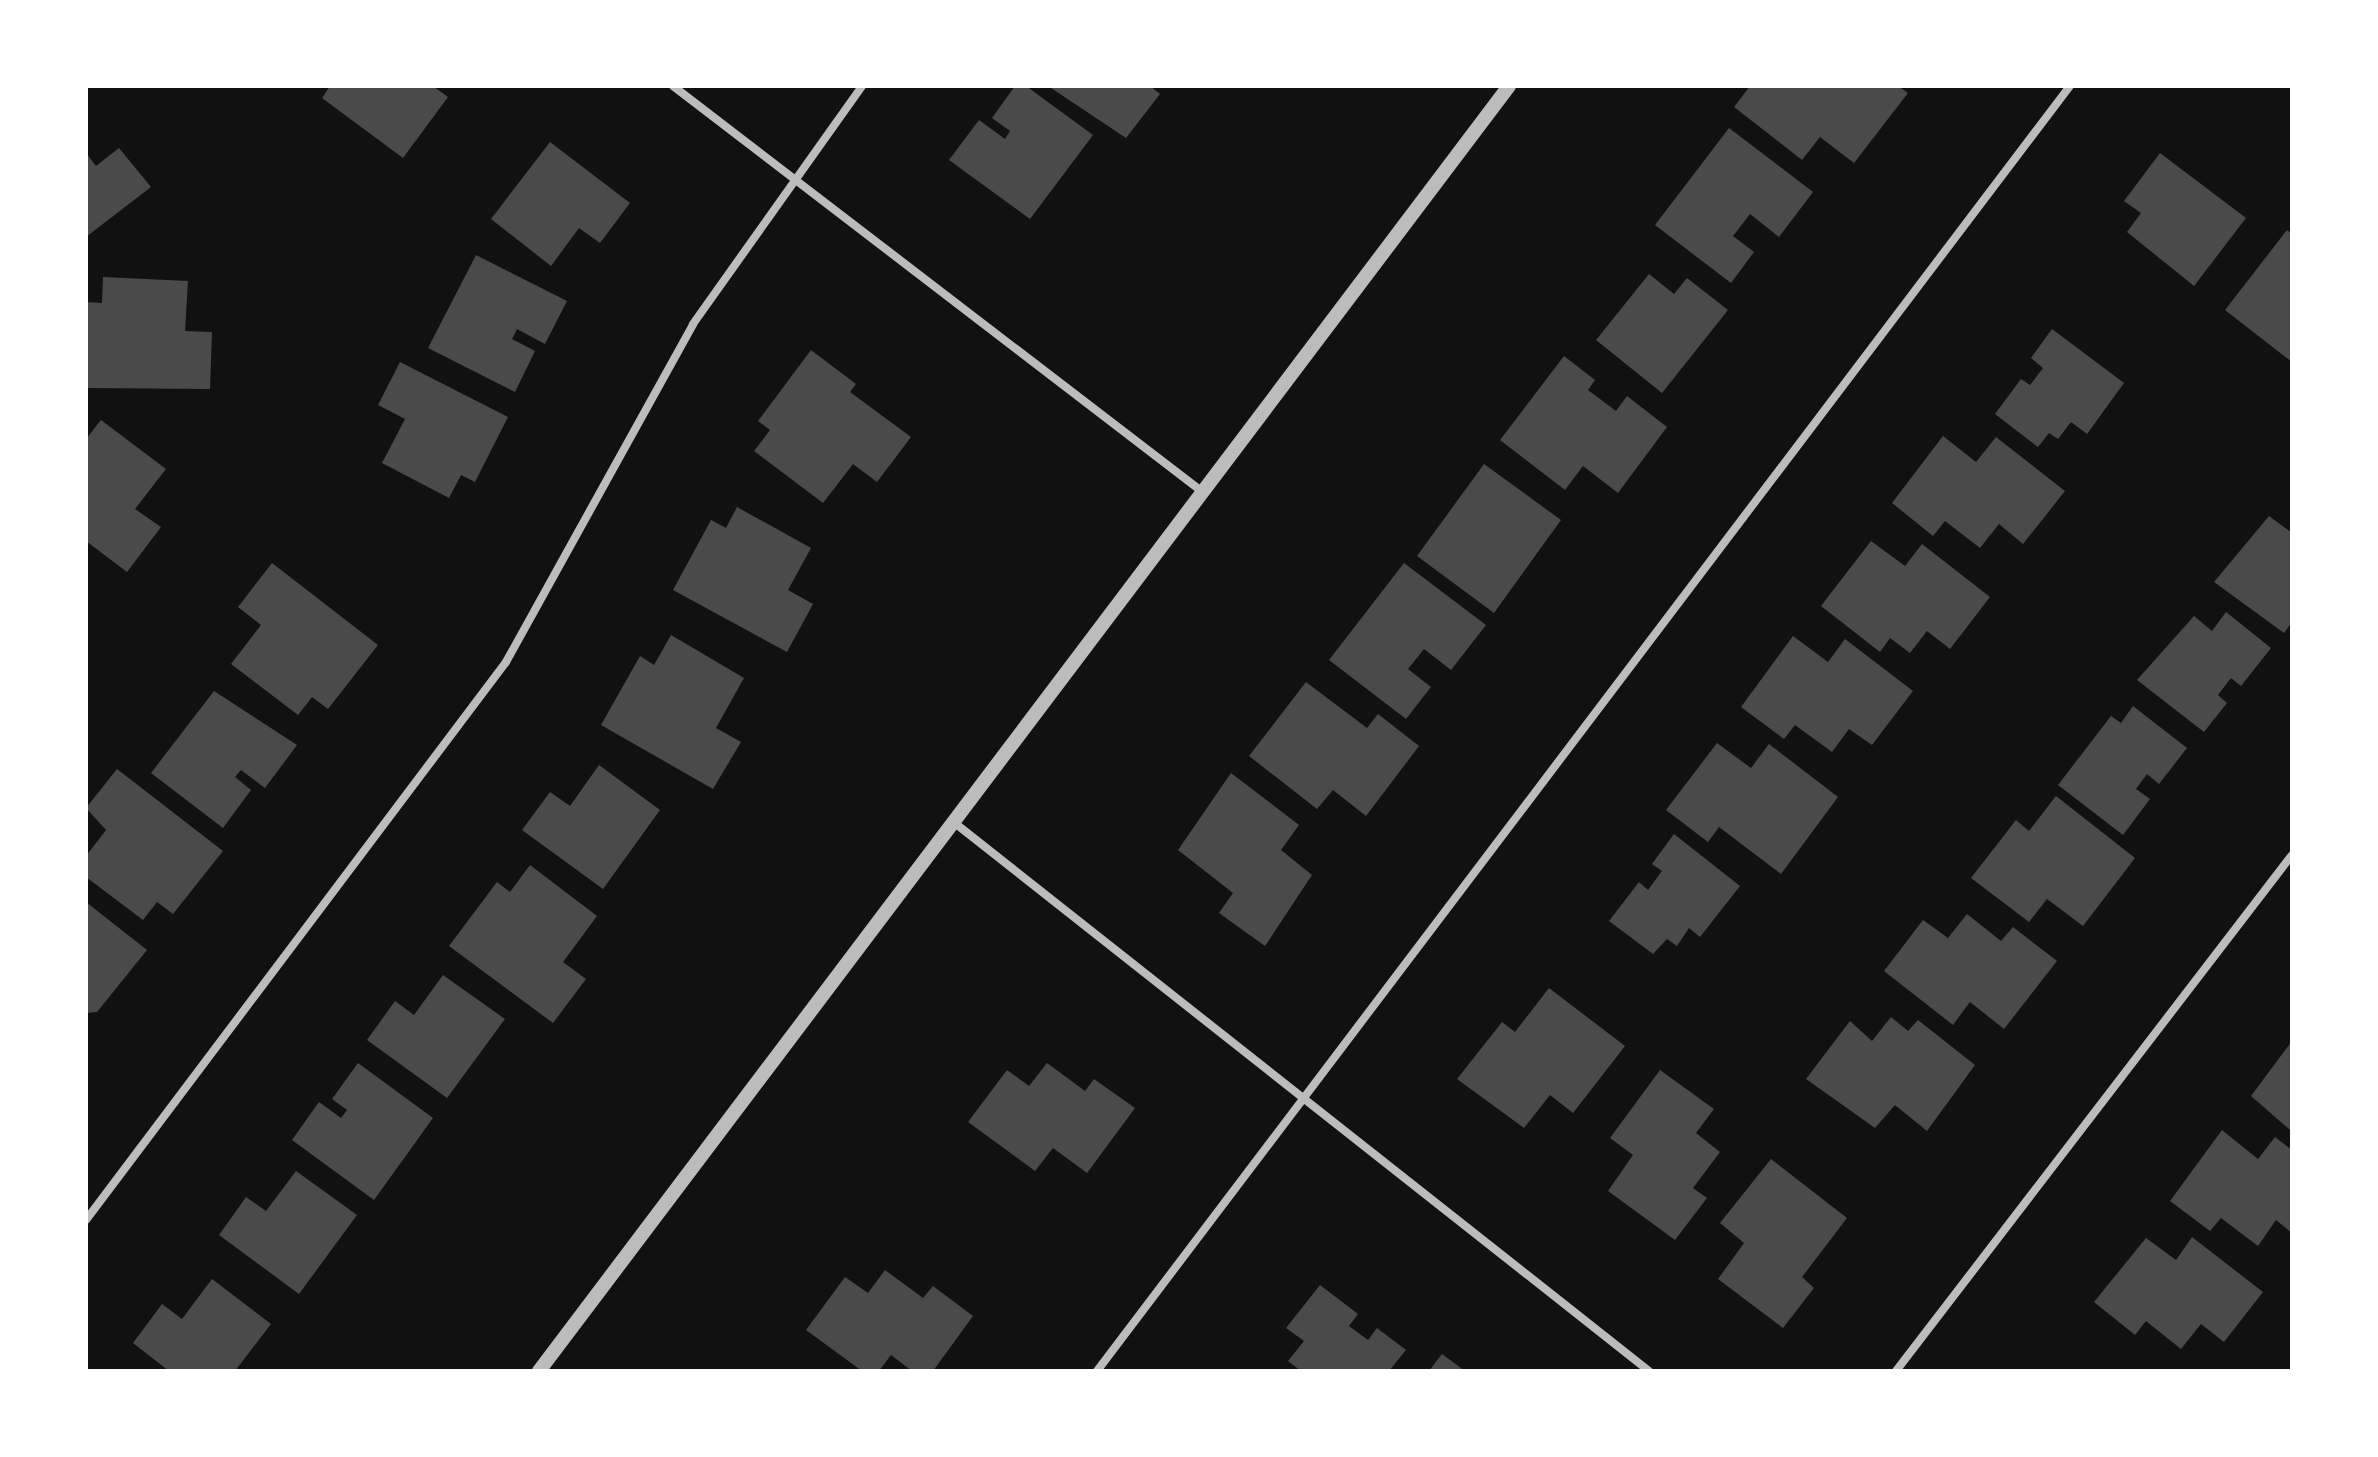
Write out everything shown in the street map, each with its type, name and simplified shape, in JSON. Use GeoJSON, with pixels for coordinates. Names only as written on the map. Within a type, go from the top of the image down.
{"type":"FeatureCollection","features":[{"type":"Feature","properties":{"kind":"street"},"geometry":{"type":"LineString","coordinates":[[673,86],[1204,493]]}},
{"type":"Feature","properties":{"kind":"street"},"geometry":{"type":"LineString","coordinates":[[86,1220],[506,662],[693,324],[793,177],[862,86]]}},
{"type":"Feature","properties":{"kind":"street"},"geometry":{"type":"LineString","coordinates":[[539,1371],[956,824],[1509,86]]}},
{"type":"Feature","properties":{"kind":"street"},"geometry":{"type":"LineString","coordinates":[[1097,1371],[1299,1099],[2070,86]]}},
{"type":"Feature","properties":{"kind":"street"},"geometry":{"type":"LineString","coordinates":[[956,824],[1299,1099],[1649,1371]]}},
{"type":"Feature","properties":{"kind":"street"},"geometry":{"type":"LineString","coordinates":[[1896,1371],[2292,855]]}},
{"type":"Feature","properties":{"kind":"building"},"geometry":{"type":"Polygon","coordinates":[[[330,86],[433,86],[448,97],[403,158],[322,98],[330,86]]]}},
{"type":"Feature","properties":{"kind":"building"},"geometry":{"type":"Polygon","coordinates":[[[1015,86],[1026,86],[1093,135],[1030,219],[949,160],[979,120],[1005,139],[1010,131],[992,118],[1015,86]]]}},
{"type":"Feature","properties":{"kind":"building"},"geometry":{"type":"Polygon","coordinates":[[[1048,86],[1150,86],[1160,94],[1126,138],[1048,86]]]}},
{"type":"Feature","properties":{"kind":"building"},"geometry":{"type":"Polygon","coordinates":[[[1750,86],[1898,86],[1908,93],[1854,163],[1820,137],[1802,160],[1734,107],[1750,86]]]}},
{"type":"Feature","properties":{"kind":"building"},"geometry":{"type":"Polygon","coordinates":[[[1729,128],[1813,192],[1779,237],[1750,214],[1733,236],[1754,252],[1731,283],[1655,225],[1729,128]]]}},
{"type":"Feature","properties":{"kind":"building"},"geometry":{"type":"Polygon","coordinates":[[[550,142],[630,203],[600,243],[579,228],[551,266],[491,219],[550,142]]]}},
{"type":"Feature","properties":{"kind":"building"},"geometry":{"type":"Polygon","coordinates":[[[119,148],[151,187],[86,237],[86,153],[96,166],[119,148]]]}},
{"type":"Feature","properties":{"kind":"building"},"geometry":{"type":"Polygon","coordinates":[[[2160,153],[2246,218],[2194,286],[2127,232],[2141,213],[2124,201],[2160,153]]]}},
{"type":"Feature","properties":{"kind":"building"},"geometry":{"type":"Polygon","coordinates":[[[2287,230],[2292,234],[2292,362],[2225,310],[2287,230]]]}},
{"type":"Feature","properties":{"kind":"building"},"geometry":{"type":"Polygon","coordinates":[[[476,255],[567,301],[545,344],[517,329],[512,339],[535,351],[515,392],[428,348],[476,255]]]}},
{"type":"Feature","properties":{"kind":"building"},"geometry":{"type":"Polygon","coordinates":[[[1649,274],[1674,294],[1687,278],[1728,310],[1662,393],[1596,340],[1649,274]]]}},
{"type":"Feature","properties":{"kind":"building"},"geometry":{"type":"Polygon","coordinates":[[[103,277],[188,281],[185,331],[212,332],[210,389],[86,388],[86,302],[102,303],[103,277]]]}},
{"type":"Feature","properties":{"kind":"building"},"geometry":{"type":"Polygon","coordinates":[[[2052,329],[2124,383],[2087,434],[2071,422],[2058,439],[2049,433],[2038,447],[1995,414],[2021,379],[2030,385],[2043,368],[2031,358],[2052,329]]]}},
{"type":"Feature","properties":{"kind":"building"},"geometry":{"type":"Polygon","coordinates":[[[811,350],[856,384],[850,392],[911,437],[877,482],[853,464],[823,503],[754,451],[770,430],[758,421],[811,350]]]}},
{"type":"Feature","properties":{"kind":"building"},"geometry":{"type":"Polygon","coordinates":[[[1564,356],[1595,380],[1588,390],[1616,411],[1627,396],[1667,427],[1618,493],[1583,466],[1565,490],[1500,440],[1564,356]]]}},
{"type":"Feature","properties":{"kind":"building"},"geometry":{"type":"Polygon","coordinates":[[[400,362],[508,417],[475,482],[461,475],[449,498],[382,463],[405,419],[378,405],[400,362]]]}},
{"type":"Feature","properties":{"kind":"building"},"geometry":{"type":"Polygon","coordinates":[[[101,420],[166,469],[135,509],[161,527],[127,572],[86,541],[86,439],[101,420]]]}},
{"type":"Feature","properties":{"kind":"building"},"geometry":{"type":"Polygon","coordinates":[[[1943,436],[1976,462],[1996,437],[2065,491],[2023,544],[1999,524],[1980,548],[1945,521],[1933,536],[1892,503],[1943,436]]]}},
{"type":"Feature","properties":{"kind":"building"},"geometry":{"type":"Polygon","coordinates":[[[1484,464],[1561,520],[1494,613],[1417,556],[1484,464]]]}},
{"type":"Feature","properties":{"kind":"building"},"geometry":{"type":"Polygon","coordinates":[[[737,507],[811,548],[788,590],[813,604],[787,652],[673,590],[711,520],[726,528],[737,507]]]}},
{"type":"Feature","properties":{"kind":"building"},"geometry":{"type":"Polygon","coordinates":[[[2269,516],[2292,533],[2292,622],[2284,633],[2214,582],[2269,516]]]}},
{"type":"Feature","properties":{"kind":"building"},"geometry":{"type":"Polygon","coordinates":[[[1871,541],[1905,566],[1922,544],[1990,597],[1950,649],[1927,631],[1910,653],[1890,638],[1880,652],[1821,606],[1871,541]]]}},
{"type":"Feature","properties":{"kind":"building"},"geometry":{"type":"Polygon","coordinates":[[[272,563],[378,645],[328,709],[312,697],[298,715],[231,664],[261,625],[238,607],[272,563]]]}},
{"type":"Feature","properties":{"kind":"building"},"geometry":{"type":"Polygon","coordinates":[[[1404,563],[1486,625],[1451,670],[1424,649],[1408,669],[1431,687],[1406,719],[1329,660],[1404,563]]]}},
{"type":"Feature","properties":{"kind":"building"},"geometry":{"type":"Polygon","coordinates":[[[2226,612],[2271,648],[2241,686],[2231,678],[2218,695],[2227,703],[2204,732],[2137,680],[2194,616],[2212,631],[2226,612]]]}},
{"type":"Feature","properties":{"kind":"building"},"geometry":{"type":"Polygon","coordinates":[[[671,635],[744,678],[716,728],[741,742],[713,789],[601,725],[640,656],[654,665],[671,635]]]}},
{"type":"Feature","properties":{"kind":"building"},"geometry":{"type":"Polygon","coordinates":[[[1793,636],[1828,662],[1845,639],[1913,691],[1872,745],[1849,729],[1832,752],[1795,725],[1784,739],[1741,707],[1793,636]]]}},
{"type":"Feature","properties":{"kind":"building"},"geometry":{"type":"Polygon","coordinates":[[[1306,682],[1367,728],[1378,714],[1419,746],[1366,816],[1333,790],[1317,809],[1249,756],[1306,682]]]}},
{"type":"Feature","properties":{"kind":"building"},"geometry":{"type":"Polygon","coordinates":[[[214,691],[297,745],[265,788],[241,770],[235,777],[251,790],[223,828],[151,773],[214,691]]]}},
{"type":"Feature","properties":{"kind":"building"},"geometry":{"type":"Polygon","coordinates":[[[2133,706],[2187,748],[2159,784],[2147,774],[2136,789],[2150,799],[2123,835],[2058,785],[2111,716],[2121,723],[2133,706]]]}},
{"type":"Feature","properties":{"kind":"building"},"geometry":{"type":"Polygon","coordinates":[[[1717,743],[1751,768],[1769,744],[1838,797],[1781,874],[1719,827],[1708,842],[1666,810],[1717,743]]]}},
{"type":"Feature","properties":{"kind":"building"},"geometry":{"type":"Polygon","coordinates":[[[599,765],[660,810],[603,889],[522,830],[550,792],[570,806],[599,765]]]}},
{"type":"Feature","properties":{"kind":"building"},"geometry":{"type":"Polygon","coordinates":[[[117,769],[223,851],[173,914],[157,902],[143,920],[86,877],[86,856],[106,830],[86,808],[117,769]]]}},
{"type":"Feature","properties":{"kind":"building"},"geometry":{"type":"Polygon","coordinates":[[[1231,773],[1299,825],[1281,850],[1312,875],[1265,946],[1219,913],[1233,893],[1178,850],[1231,773]]]}},
{"type":"Feature","properties":{"kind":"building"},"geometry":{"type":"Polygon","coordinates":[[[2056,796],[2135,858],[2083,926],[2047,899],[2029,922],[1971,878],[2016,820],[2029,831],[2056,796]]]}},
{"type":"Feature","properties":{"kind":"building"},"geometry":{"type":"Polygon","coordinates":[[[1674,834],[1740,886],[1700,937],[1689,928],[1677,946],[1667,939],[1653,954],[1609,921],[1639,882],[1648,890],[1662,871],[1652,864],[1674,834]]]}},
{"type":"Feature","properties":{"kind":"building"},"geometry":{"type":"Polygon","coordinates":[[[530,865],[597,916],[563,962],[586,979],[553,1023],[449,946],[497,882],[510,892],[530,865]]]}},
{"type":"Feature","properties":{"kind":"building"},"geometry":{"type":"Polygon","coordinates":[[[86,902],[147,950],[97,1012],[86,1013],[86,902]]]}},
{"type":"Feature","properties":{"kind":"building"},"geometry":{"type":"Polygon","coordinates":[[[1967,914],[2001,941],[2013,927],[2057,961],[2004,1029],[1970,1002],[1953,1025],[1884,971],[1923,920],[1948,938],[1967,914]]]}},
{"type":"Feature","properties":{"kind":"building"},"geometry":{"type":"Polygon","coordinates":[[[443,975],[505,1019],[447,1098],[367,1040],[395,1001],[414,1015],[443,975]]]}},
{"type":"Feature","properties":{"kind":"building"},"geometry":{"type":"Polygon","coordinates":[[[1549,988],[1625,1046],[1573,1113],[1550,1095],[1524,1128],[1457,1079],[1502,1022],[1515,1032],[1549,988]]]}},
{"type":"Feature","properties":{"kind":"building"},"geometry":{"type":"Polygon","coordinates":[[[1891,1017],[1908,1031],[1918,1020],[1975,1065],[1927,1131],[1895,1105],[1875,1128],[1806,1079],[1850,1021],[1872,1041],[1891,1017]]]}},
{"type":"Feature","properties":{"kind":"building"},"geometry":{"type":"Polygon","coordinates":[[[2292,1041],[2292,1127],[2290,1130],[2251,1096],[2292,1041]]]}},
{"type":"Feature","properties":{"kind":"building"},"geometry":{"type":"Polygon","coordinates":[[[358,1063],[433,1118],[374,1200],[292,1140],[319,1102],[341,1118],[347,1110],[332,1099],[358,1063]]]}},
{"type":"Feature","properties":{"kind":"building"},"geometry":{"type":"Polygon","coordinates":[[[1047,1063],[1085,1091],[1094,1079],[1135,1108],[1087,1173],[1053,1148],[1035,1171],[968,1122],[1007,1070],[1029,1086],[1047,1063]]]}},
{"type":"Feature","properties":{"kind":"building"},"geometry":{"type":"Polygon","coordinates":[[[1660,1070],[1714,1109],[1696,1133],[1720,1152],[1693,1188],[1707,1198],[1675,1240],[1608,1191],[1633,1155],[1610,1138],[1660,1070]]]}},
{"type":"Feature","properties":{"kind":"building"},"geometry":{"type":"Polygon","coordinates":[[[2222,1130],[2258,1159],[2275,1137],[2292,1150],[2292,1233],[2276,1220],[2258,1246],[2221,1218],[2210,1231],[2170,1201],[2222,1130]]]}},
{"type":"Feature","properties":{"kind":"building"},"geometry":{"type":"Polygon","coordinates":[[[1771,1159],[1847,1218],[1802,1277],[1814,1288],[1783,1328],[1718,1279],[1744,1243],[1720,1223],[1771,1159]]]}},
{"type":"Feature","properties":{"kind":"building"},"geometry":{"type":"Polygon","coordinates":[[[296,1171],[357,1215],[299,1294],[219,1235],[246,1197],[266,1211],[296,1171]]]}},
{"type":"Feature","properties":{"kind":"building"},"geometry":{"type":"Polygon","coordinates":[[[2192,1237],[2263,1292],[2224,1342],[2201,1324],[2181,1349],[2146,1321],[2135,1335],[2094,1302],[2146,1238],[2176,1260],[2192,1237]]]}},
{"type":"Feature","properties":{"kind":"building"},"geometry":{"type":"Polygon","coordinates":[[[885,1270],[923,1298],[933,1286],[973,1316],[933,1371],[912,1371],[891,1355],[879,1371],[862,1371],[806,1330],[845,1277],[868,1293],[885,1270]]]}},
{"type":"Feature","properties":{"kind":"building"},"geometry":{"type":"Polygon","coordinates":[[[212,1279],[271,1324],[235,1371],[169,1371],[133,1343],[162,1304],[182,1319],[212,1279]]]}},
{"type":"Feature","properties":{"kind":"building"},"geometry":{"type":"Polygon","coordinates":[[[1320,1285],[1358,1314],[1349,1326],[1368,1340],[1377,1328],[1406,1350],[1389,1371],[1301,1371],[1288,1361],[1304,1341],[1286,1328],[1320,1285]]]}},
{"type":"Feature","properties":{"kind":"building"},"geometry":{"type":"Polygon","coordinates":[[[1442,1354],[1465,1371],[1429,1371],[1442,1354]]]}}]}
